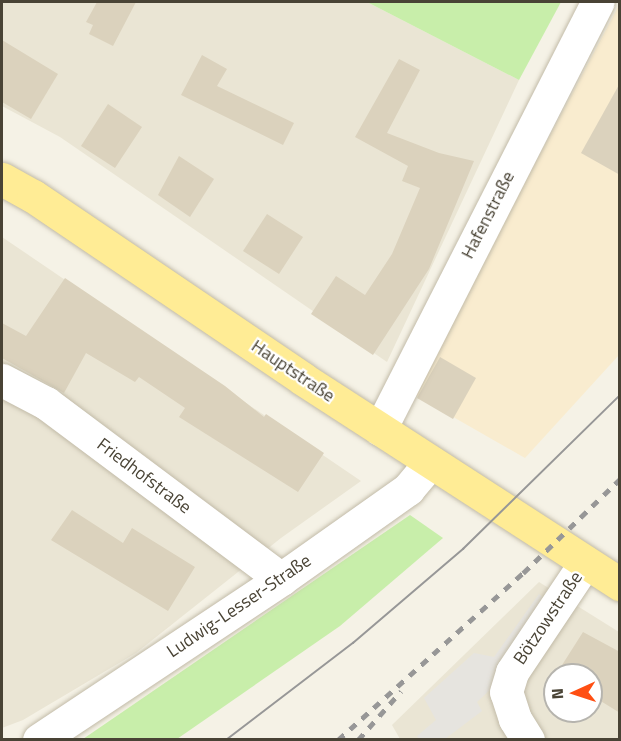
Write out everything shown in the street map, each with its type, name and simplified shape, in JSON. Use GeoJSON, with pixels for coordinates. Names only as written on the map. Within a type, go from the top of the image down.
{"type":"FeatureCollection","features":[{"type":"Feature","properties":{"kind":"main road","name":"Hauptstraße"},"geometry":{"type":"LineString","coordinates":[[2,179],[33,196],[380,429],[620,584]]}},
{"type":"Feature","properties":{"kind":"street","name":"Hafenstraße"},"geometry":{"type":"LineString","coordinates":[[380,429],[598,2]]}},
{"type":"Feature","properties":{"kind":"street","name":"Friedhofstraße"},"geometry":{"type":"LineString","coordinates":[[2,380],[46,403],[281,579]]}},
{"type":"Feature","properties":{"kind":"street","name":"Ludwig-Lesser-Straße"},"geometry":{"type":"LineString","coordinates":[[39,740],[281,579],[408,489],[431,462]]}},
{"type":"Feature","properties":{"kind":"street","name":"Bötzowstraße"},"geometry":{"type":"LineString","coordinates":[[528,740],[515,719],[507,692],[512,672],[585,563]]}},
{"type":"Feature","properties":{"kind":"shaded area"},"geometry":{"type":"Polygon","coordinates":[[[2,2],[367,2],[519,80],[387,362],[60,137],[2,106],[2,2]]]}},
{"type":"Feature","properties":{"kind":"shaded area"},"geometry":{"type":"Polygon","coordinates":[[[619,5],[619,355],[525,458],[413,394],[619,5]]]}},
{"type":"Feature","properties":{"kind":"shaded area"},"geometry":{"type":"Polygon","coordinates":[[[2,237],[361,481],[281,538],[136,653],[23,720],[2,728],[2,237]]]}},
{"type":"Feature","properties":{"kind":"shaded area"},"geometry":{"type":"Polygon","coordinates":[[[539,582],[619,632],[619,739],[400,739],[392,725],[539,582]]]}},
{"type":"Feature","properties":{"kind":"shaded area"},"geometry":{"type":"Polygon","coordinates":[[[539,594],[548,601],[493,687],[477,702],[482,711],[445,739],[419,739],[417,736],[436,720],[424,698],[474,653],[494,657],[539,594]]]}},
{"type":"Feature","properties":{"kind":"green space"},"geometry":{"type":"Polygon","coordinates":[[[367,2],[561,2],[519,80],[367,2]]]}},
{"type":"Feature","properties":{"kind":"green space"},"geometry":{"type":"Polygon","coordinates":[[[410,515],[443,538],[340,626],[177,739],[83,739],[410,515]]]}},
{"type":"Feature","properties":{"kind":"building"},"geometry":{"type":"Polygon","coordinates":[[[97,2],[136,2],[113,46],[89,34],[93,25],[86,22],[97,2]]]}},
{"type":"Feature","properties":{"kind":"building"},"geometry":{"type":"Polygon","coordinates":[[[2,40],[58,74],[31,119],[2,102],[2,40]]]}},
{"type":"Feature","properties":{"kind":"building"},"geometry":{"type":"Polygon","coordinates":[[[202,55],[227,69],[217,86],[294,123],[283,145],[181,95],[202,55]]]}},
{"type":"Feature","properties":{"kind":"building"},"geometry":{"type":"Polygon","coordinates":[[[399,59],[420,70],[387,133],[439,153],[474,161],[429,269],[373,355],[311,314],[336,276],[365,295],[392,254],[420,188],[402,181],[408,166],[355,137],[399,59]]]}},
{"type":"Feature","properties":{"kind":"building"},"geometry":{"type":"Polygon","coordinates":[[[620,83],[620,175],[581,153],[620,83]]]}},
{"type":"Feature","properties":{"kind":"building"},"geometry":{"type":"Polygon","coordinates":[[[108,104],[142,127],[115,168],[81,146],[108,104]]]}},
{"type":"Feature","properties":{"kind":"building"},"geometry":{"type":"Polygon","coordinates":[[[179,156],[214,179],[190,217],[158,195],[179,156]]]}},
{"type":"Feature","properties":{"kind":"building"},"geometry":{"type":"Polygon","coordinates":[[[267,214],[303,237],[279,274],[243,251],[267,214]]]}},
{"type":"Feature","properties":{"kind":"building"},"geometry":{"type":"Polygon","coordinates":[[[65,278],[225,386],[264,417],[266,414],[324,453],[298,492],[179,417],[185,408],[139,377],[135,382],[86,353],[64,393],[2,358],[2,323],[26,336],[65,278]]]}},
{"type":"Feature","properties":{"kind":"building"},"geometry":{"type":"Polygon","coordinates":[[[440,357],[476,378],[453,419],[417,398],[440,357]]]}},
{"type":"Feature","properties":{"kind":"building"},"geometry":{"type":"Polygon","coordinates":[[[72,510],[123,543],[132,528],[195,567],[168,611],[51,540],[72,510]]]}},
{"type":"Feature","properties":{"kind":"building"},"geometry":{"type":"Polygon","coordinates":[[[583,632],[620,652],[620,713],[603,702],[603,663],[563,663],[583,632]]]}},
{"type":"Feature","properties":{"kind":"tram line"},"geometry":{"type":"LineString","coordinates":[[226,740],[353,643],[463,549],[620,395]]}},
{"type":"Feature","properties":{"kind":"railway"},"geometry":{"type":"LineString","coordinates":[[338,740],[523,573],[620,479]]}},
{"type":"Feature","properties":{"kind":"railway"},"geometry":{"type":"LineString","coordinates":[[358,740],[401,691]]}}]}
